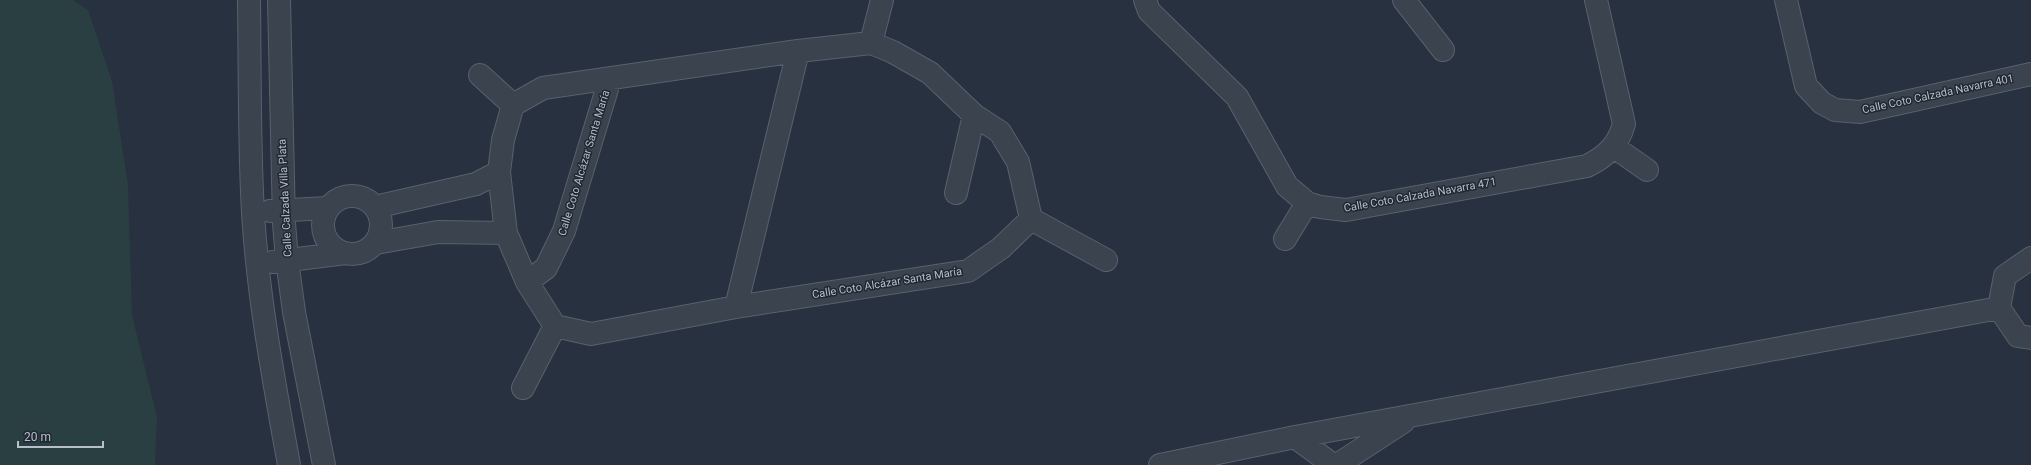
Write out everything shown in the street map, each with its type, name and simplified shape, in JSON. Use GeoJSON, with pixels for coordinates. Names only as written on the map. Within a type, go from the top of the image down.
{"type":"FeatureCollection","features":[{"type":"Feature","properties":{"kind":"street"},"geometry":{"type":"LineString","coordinates":[[249,0],[253,212],[258,264],[273,375],[289,465]]}},
{"type":"Feature","properties":{"kind":"street","name":"Calle Calzada Villa Plata"},"geometry":{"type":"LineString","coordinates":[[279,0],[284,209],[287,260],[294,312],[324,465]]}},
{"type":"Feature","properties":{"kind":"street"},"geometry":{"type":"LineString","coordinates":[[871,43],[882,0]]}},
{"type":"Feature","properties":{"kind":"street","name":"Calle Coto Calzada Navarra 471"},"geometry":{"type":"LineString","coordinates":[[1145,0],[1149,11],[1237,97],[1288,186],[1307,203],[1320,207],[1346,210],[1587,166],[1600,160],[1614,147],[1620,137],[1624,124],[1596,0]]}},
{"type":"Feature","properties":{"kind":"street"},"geometry":{"type":"LineString","coordinates":[[1404,0],[1443,50]]}},
{"type":"Feature","properties":{"kind":"street","name":"Calle Coto Calzada Navarra 401"},"geometry":{"type":"LineString","coordinates":[[1786,0],[1806,86],[1822,103],[1835,110],[1860,112],[2031,74]]}},
{"type":"Feature","properties":{"kind":"street","name":"Calle Coto Alcázar Santa María"},"geometry":{"type":"LineString","coordinates":[[513,105],[543,88],[798,51],[871,43],[893,52],[930,73],[974,115],[1000,132],[1018,162],[1031,219],[1001,248],[968,271],[736,307],[592,334],[554,326]]}},
{"type":"Feature","properties":{"kind":"street"},"geometry":{"type":"LineString","coordinates":[[736,307],[798,51]]}},
{"type":"Feature","properties":{"kind":"street"},"geometry":{"type":"LineString","coordinates":[[480,75],[513,105],[503,140],[499,172],[506,233],[527,282],[554,326],[523,388]]}},
{"type":"Feature","properties":{"kind":"street","name":"Calle Coto Alcázar Santa María"},"geometry":{"type":"LineString","coordinates":[[527,282],[546,268],[564,231],[610,79]]}},
{"type":"Feature","properties":{"kind":"street"},"geometry":{"type":"LineString","coordinates":[[956,193],[974,115]]}},
{"type":"Feature","properties":{"kind":"street"},"geometry":{"type":"LineString","coordinates":[[1614,147],[1647,170]]}},
{"type":"Feature","properties":{"kind":"street"},"geometry":{"type":"LineString","coordinates":[[375,207],[476,184],[499,172]]}},
{"type":"Feature","properties":{"kind":"street"},"geometry":{"type":"LineString","coordinates":[[376,243],[381,230],[381,221],[375,207],[364,198],[354,195],[343,196],[334,201],[328,208],[323,218],[322,228],[325,237],[330,245],[338,251],[346,253],[356,254],[364,251],[376,243],[438,232],[506,233]]}},
{"type":"Feature","properties":{"kind":"street"},"geometry":{"type":"LineString","coordinates":[[1285,239],[1307,203]]}},
{"type":"Feature","properties":{"kind":"street"},"geometry":{"type":"LineString","coordinates":[[253,212],[284,209],[328,208]]}},
{"type":"Feature","properties":{"kind":"street"},"geometry":{"type":"LineString","coordinates":[[1031,219],[1106,260]]}},
{"type":"Feature","properties":{"kind":"street"},"geometry":{"type":"LineString","coordinates":[[258,264],[346,253]]}},
{"type":"Feature","properties":{"kind":"street"},"geometry":{"type":"LineString","coordinates":[[2031,258],[2006,276],[1999,308],[2018,336],[2031,338]]}},
{"type":"Feature","properties":{"kind":"street"},"geometry":{"type":"LineString","coordinates":[[1160,465],[1295,438],[1999,308]]}},
{"type":"Feature","properties":{"kind":"street"},"geometry":{"type":"LineString","coordinates":[[1337,465],[1413,416]]}},
{"type":"Feature","properties":{"kind":"street"},"geometry":{"type":"LineString","coordinates":[[1295,438],[1333,465]]}},
{"type":"Feature","properties":{"kind":"green space"},"geometry":{"type":"Polygon","coordinates":[[[0,0],[73,0],[88,10],[112,81],[128,185],[132,315],[157,417],[155,465],[0,465],[0,0]]]}}]}
